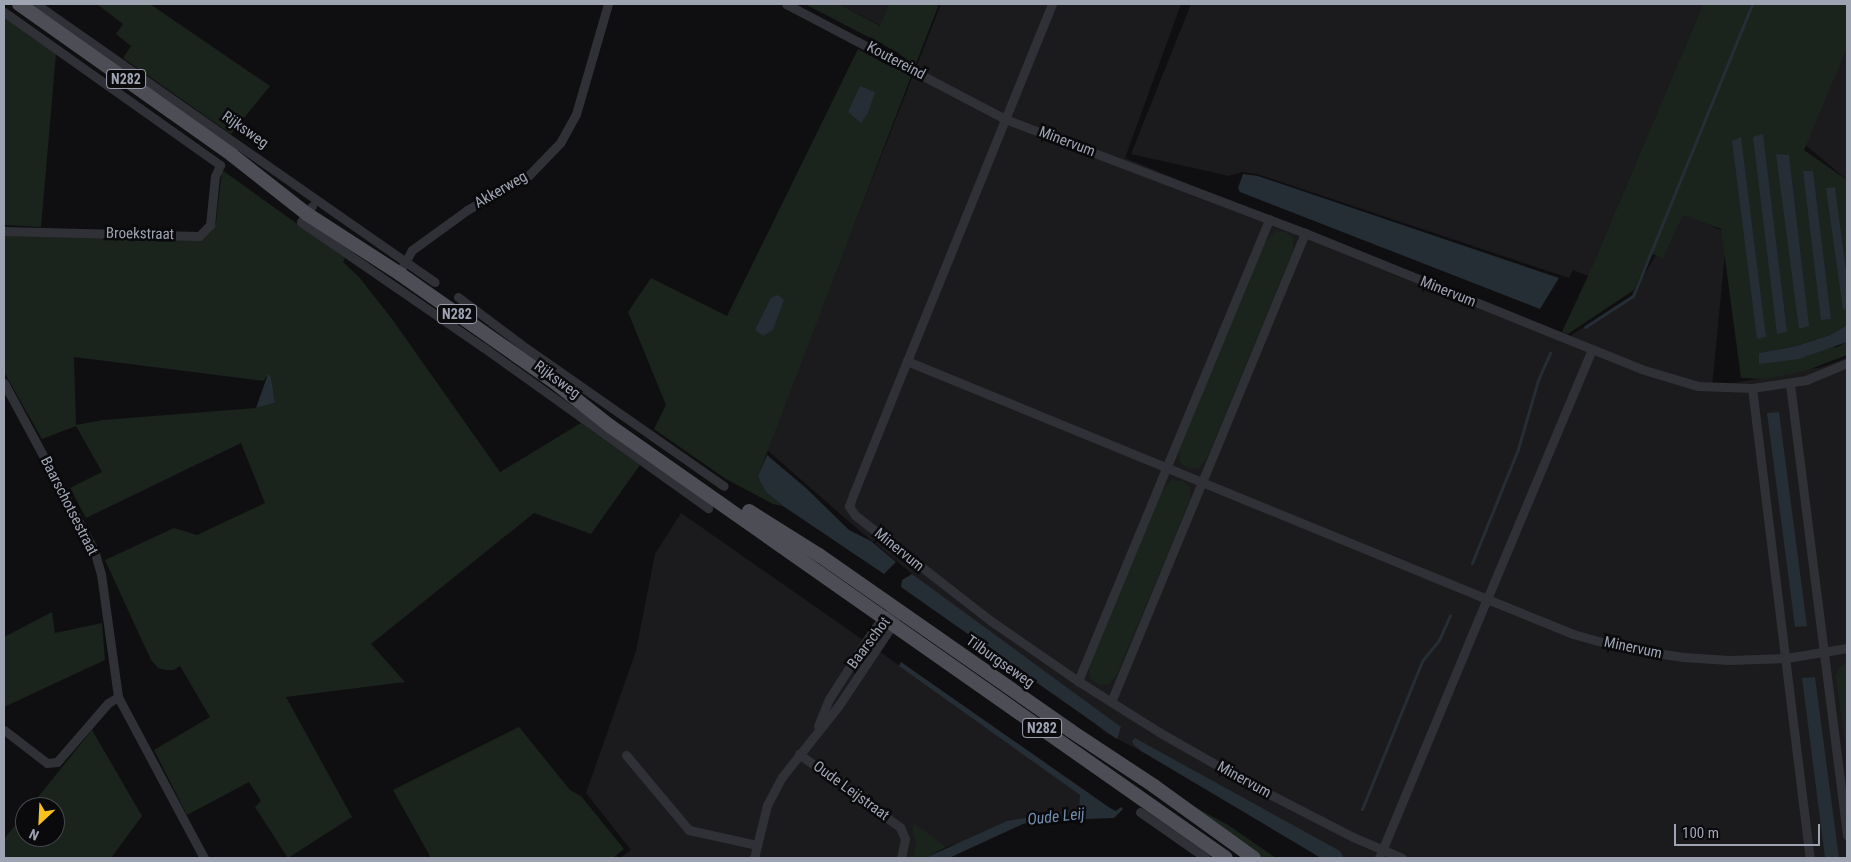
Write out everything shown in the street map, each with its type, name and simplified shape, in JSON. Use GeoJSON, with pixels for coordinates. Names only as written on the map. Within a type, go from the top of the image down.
{"type":"FeatureCollection","features":[{"type":"Feature","properties":{"kind":"main road","name":"Rijksweg"},"geometry":{"type":"LineString","coordinates":[[19,4],[309,210],[336,223],[360,246],[402,268],[556,376],[610,426],[720,498]]}},
{"type":"Feature","properties":{"kind":"main road","name":"Tilburgseweg"},"geometry":{"type":"LineString","coordinates":[[720,498],[819,555],[1022,697],[1154,786],[1254,858]]}},
{"type":"Feature","properties":{"kind":"main road","name":"Tilburgseweg"},"geometry":{"type":"LineString","coordinates":[[720,498],[1226,858]]}},
{"type":"Feature","properties":{"kind":"street","name":"Rijksweg"},"geometry":{"type":"LineString","coordinates":[[36,4],[402,268],[435,282]]}},
{"type":"Feature","properties":{"kind":"street","name":"Akkerweg"},"geometry":{"type":"LineString","coordinates":[[402,268],[412,250],[467,210],[530,175],[560,143],[576,114],[608,4]]}},
{"type":"Feature","properties":{"kind":"street","name":"Koutereind"},"geometry":{"type":"LineString","coordinates":[[786,4],[1005,119]]}},
{"type":"Feature","properties":{"kind":"street","name":"Minervum"},"geometry":{"type":"LineString","coordinates":[[1052,4],[850,506],[856,515],[918,566],[991,621],[1078,681],[1250,784],[1381,854],[1402,858]]}},
{"type":"Feature","properties":{"kind":"street","name":"Broekstraat"},"geometry":{"type":"LineString","coordinates":[[4,12],[220,165],[215,176],[210,225],[198,236],[4,232]]}},
{"type":"Feature","properties":{"kind":"street","name":"Minervum"},"geometry":{"type":"LineString","coordinates":[[1005,119],[1305,233],[1591,351],[1673,380],[1718,388],[1752,388],[1790,384],[1847,364]]}},
{"type":"Feature","properties":{"kind":"street","name":"Rijksweg"},"geometry":{"type":"LineString","coordinates":[[309,210],[301,222],[483,347],[610,426]]}},
{"type":"Feature","properties":{"kind":"street"},"geometry":{"type":"LineString","coordinates":[[1078,681],[1269,219]]}},
{"type":"Feature","properties":{"kind":"street"},"geometry":{"type":"LineString","coordinates":[[1111,702],[1305,233]]}},
{"type":"Feature","properties":{"kind":"street","name":"Rijksweg"},"geometry":{"type":"LineString","coordinates":[[458,297],[556,376],[720,498]]}},
{"type":"Feature","properties":{"kind":"street"},"geometry":{"type":"LineString","coordinates":[[1374,858],[1381,854],[1591,351]]}},
{"type":"Feature","properties":{"kind":"street","name":"Minervum"},"geometry":{"type":"LineString","coordinates":[[908,361],[1573,634],[1623,648],[1682,657],[1729,660],[1786,658],[1847,648]]}},
{"type":"Feature","properties":{"kind":"street","name":"Baarschotsestraat"},"geometry":{"type":"LineString","coordinates":[[4,383],[94,550],[101,574],[118,697],[204,858]]}},
{"type":"Feature","properties":{"kind":"street"},"geometry":{"type":"LineString","coordinates":[[1790,384],[1847,835]]}},
{"type":"Feature","properties":{"kind":"street"},"geometry":{"type":"LineString","coordinates":[[1752,388],[1810,858]]}},
{"type":"Feature","properties":{"kind":"street","name":"Baarschot"},"geometry":{"type":"LineString","coordinates":[[754,858],[767,805],[782,778],[814,735],[829,699],[898,609]]}},
{"type":"Feature","properties":{"kind":"street"},"geometry":{"type":"LineString","coordinates":[[4,730],[47,763],[57,762],[108,703],[118,697]]}},
{"type":"Feature","properties":{"kind":"street","name":"Oude Leijstraat"},"geometry":{"type":"LineString","coordinates":[[799,754],[900,827],[905,839],[901,858]]}},
{"type":"Feature","properties":{"kind":"street"},"geometry":{"type":"LineString","coordinates":[[626,755],[689,830],[757,845]]}},
{"type":"Feature","properties":{"kind":"street"},"geometry":{"type":"LineString","coordinates":[[1140,812],[1206,858]]}},
{"type":"Feature","properties":{"kind":"shaded area"},"geometry":{"type":"Polygon","coordinates":[[[97,4],[150,4],[270,86],[231,134],[123,58],[131,46],[116,34],[123,24],[97,4]]]}},
{"type":"Feature","properties":{"kind":"shaded area"},"geometry":{"type":"Polygon","coordinates":[[[805,4],[839,4],[880,26],[889,4],[939,4],[915,66],[897,52],[805,4]]]}},
{"type":"Feature","properties":{"kind":"shaded area"},"geometry":{"type":"Polygon","coordinates":[[[839,4],[889,4],[881,26],[839,4]]]}},
{"type":"Feature","properties":{"kind":"shaded area"},"geometry":{"type":"Polygon","coordinates":[[[941,4],[1181,4],[1125,158],[1567,338],[1631,296],[1682,212],[1727,233],[1712,387],[1822,367],[1847,358],[1847,858],[1346,858],[1106,733],[854,526],[766,449],[941,4]]]}},
{"type":"Feature","properties":{"kind":"shaded area"},"geometry":{"type":"Polygon","coordinates":[[[1191,4],[1703,4],[1588,276],[1573,270],[1569,278],[1257,174],[1242,172],[1229,176],[1131,154],[1191,4]]]}},
{"type":"Feature","properties":{"kind":"shaded area"},"geometry":{"type":"Polygon","coordinates":[[[1703,4],[1847,4],[1847,48],[1804,150],[1847,180],[1847,325],[1830,335],[1796,346],[1759,353],[1837,347],[1847,342],[1847,355],[1805,371],[1764,379],[1741,378],[1721,229],[1683,215],[1663,258],[1650,253],[1634,290],[1568,334],[1562,332],[1588,276],[1703,4]]]}},
{"type":"Feature","properties":{"kind":"shaded area"},"geometry":{"type":"Polygon","coordinates":[[[4,17],[56,54],[41,227],[4,225],[4,17]]]}},
{"type":"Feature","properties":{"kind":"shaded area"},"geometry":{"type":"Polygon","coordinates":[[[1847,35],[1847,180],[1803,143],[1847,35]]]}},
{"type":"Feature","properties":{"kind":"shaded area"},"geometry":{"type":"Polygon","coordinates":[[[858,49],[891,67],[905,70],[912,74],[758,476],[766,492],[783,506],[773,504],[726,479],[654,429],[666,405],[628,312],[651,278],[727,316],[858,49]]]}},
{"type":"Feature","properties":{"kind":"shaded area"},"geometry":{"type":"Polygon","coordinates":[[[222,170],[345,258],[343,262],[359,277],[392,319],[500,472],[581,423],[640,465],[591,534],[534,513],[371,644],[405,682],[286,697],[352,817],[288,858],[255,807],[261,801],[249,782],[187,815],[154,750],[210,717],[180,666],[174,670],[166,670],[158,668],[151,660],[105,560],[174,528],[197,535],[265,503],[241,443],[86,518],[70,488],[102,472],[76,426],[42,439],[4,372],[4,232],[200,239],[211,232],[216,222],[222,170]],[[74,357],[76,425],[103,420],[256,408],[275,403],[271,377],[266,377],[264,381],[74,357]]]}},
{"type":"Feature","properties":{"kind":"shaded area"},"geometry":{"type":"Polygon","coordinates":[[[1275,231],[1286,232],[1293,238],[1293,251],[1207,458],[1199,468],[1188,469],[1180,462],[1178,447],[1263,244],[1275,231]]]}},
{"type":"Feature","properties":{"kind":"shaded area"},"geometry":{"type":"Polygon","coordinates":[[[1171,480],[1183,481],[1190,487],[1190,500],[1117,674],[1109,684],[1098,685],[1090,678],[1089,663],[1160,493],[1171,480]]]}},
{"type":"Feature","properties":{"kind":"shaded area"},"geometry":{"type":"Polygon","coordinates":[[[681,513],[1092,800],[1084,811],[1039,816],[946,847],[925,858],[620,858],[631,850],[586,793],[636,651],[655,554],[681,513]]]}},
{"type":"Feature","properties":{"kind":"shaded area"},"geometry":{"type":"Polygon","coordinates":[[[52,612],[55,633],[102,623],[105,660],[4,707],[4,637],[52,612]]]}},
{"type":"Feature","properties":{"kind":"shaded area"},"geometry":{"type":"Polygon","coordinates":[[[1847,661],[1847,758],[1836,676],[1839,668],[1847,661]]]}},
{"type":"Feature","properties":{"kind":"shaded area"},"geometry":{"type":"Polygon","coordinates":[[[519,727],[570,790],[581,796],[624,849],[613,858],[431,858],[393,790],[519,727]]]}},
{"type":"Feature","properties":{"kind":"shaded area"},"geometry":{"type":"Polygon","coordinates":[[[92,730],[142,816],[111,858],[4,858],[4,839],[15,825],[15,847],[65,847],[65,797],[38,797],[92,730]]]}},
{"type":"Feature","properties":{"kind":"shaded area"},"geometry":{"type":"Polygon","coordinates":[[[1173,795],[1228,825],[1276,858],[1261,858],[1173,795]]]}},
{"type":"Feature","properties":{"kind":"shaded area"},"geometry":{"type":"Polygon","coordinates":[[[915,824],[946,847],[925,858],[913,858],[916,842],[912,829],[915,824]]]}},
{"type":"Feature","properties":{"kind":"water"},"geometry":{"type":"Polygon","coordinates":[[[860,86],[875,92],[868,113],[861,123],[848,112],[860,86]]]}},
{"type":"Feature","properties":{"kind":"water"},"geometry":{"type":"Polygon","coordinates":[[[1763,134],[1787,332],[1777,334],[1753,137],[1763,134]]]}},
{"type":"Feature","properties":{"kind":"water"},"geometry":{"type":"Polygon","coordinates":[[[1741,137],[1766,337],[1757,339],[1732,141],[1741,137]]]}},
{"type":"Feature","properties":{"kind":"water"},"geometry":{"type":"Polygon","coordinates":[[[1776,154],[1789,155],[1809,326],[1799,329],[1776,154]]]}},
{"type":"Feature","properties":{"kind":"water"},"geometry":{"type":"Polygon","coordinates":[[[1803,171],[1813,171],[1831,319],[1821,320],[1803,171]]]}},
{"type":"Feature","properties":{"kind":"water"},"geometry":{"type":"Polygon","coordinates":[[[1243,174],[1258,176],[1559,278],[1540,309],[1240,192],[1238,188],[1243,174]]]}},
{"type":"Feature","properties":{"kind":"water"},"geometry":{"type":"Polygon","coordinates":[[[1835,187],[1847,278],[1847,308],[1843,310],[1826,188],[1835,187]]]}},
{"type":"Feature","properties":{"kind":"water"},"geometry":{"type":"Polygon","coordinates":[[[778,295],[784,300],[773,330],[763,336],[755,330],[771,298],[778,295]]]}},
{"type":"Feature","properties":{"kind":"water"},"geometry":{"type":"Polygon","coordinates":[[[1847,325],[1847,342],[1799,359],[1759,364],[1759,353],[1796,346],[1830,335],[1847,325]]]}},
{"type":"Feature","properties":{"kind":"water"},"geometry":{"type":"Polygon","coordinates":[[[268,374],[271,377],[275,403],[256,408],[268,374]]]}},
{"type":"Feature","properties":{"kind":"water"},"geometry":{"type":"Polygon","coordinates":[[[1779,412],[1807,626],[1795,627],[1767,413],[1779,412]]]}},
{"type":"Feature","properties":{"kind":"water"},"geometry":{"type":"Polygon","coordinates":[[[767,455],[806,488],[849,530],[871,541],[896,562],[884,574],[783,506],[766,492],[758,476],[767,455]]]}},
{"type":"Feature","properties":{"kind":"water"},"geometry":{"type":"Polygon","coordinates":[[[912,574],[1121,727],[1117,739],[901,587],[902,580],[912,574]]]}},
{"type":"Feature","properties":{"kind":"water","name":"Oude Leij"},"geometry":{"type":"Polygon","coordinates":[[[901,662],[1110,808],[1116,811],[1121,807],[1123,809],[1114,818],[1035,821],[1023,824],[949,858],[925,858],[1007,821],[1074,810],[1079,807],[1080,795],[899,666],[901,662]]]}},
{"type":"Feature","properties":{"kind":"water"},"geometry":{"type":"Polygon","coordinates":[[[1815,677],[1839,858],[1825,858],[1802,678],[1815,677]]]}},
{"type":"Feature","properties":{"kind":"water"},"geometry":{"type":"Polygon","coordinates":[[[1135,738],[1340,851],[1344,858],[1321,858],[1141,751],[1132,741],[1135,738]]]}},
{"type":"Feature","properties":{"kind":"waterway"},"geometry":{"type":"LineString","coordinates":[[1585,327],[1633,296],[1752,4]]}},
{"type":"Feature","properties":{"kind":"waterway"},"geometry":{"type":"LineString","coordinates":[[1472,563],[1518,449],[1538,380],[1550,353]]}},
{"type":"Feature","properties":{"kind":"waterway"},"geometry":{"type":"LineString","coordinates":[[1362,809],[1422,661],[1439,640],[1450,615]]}}]}
